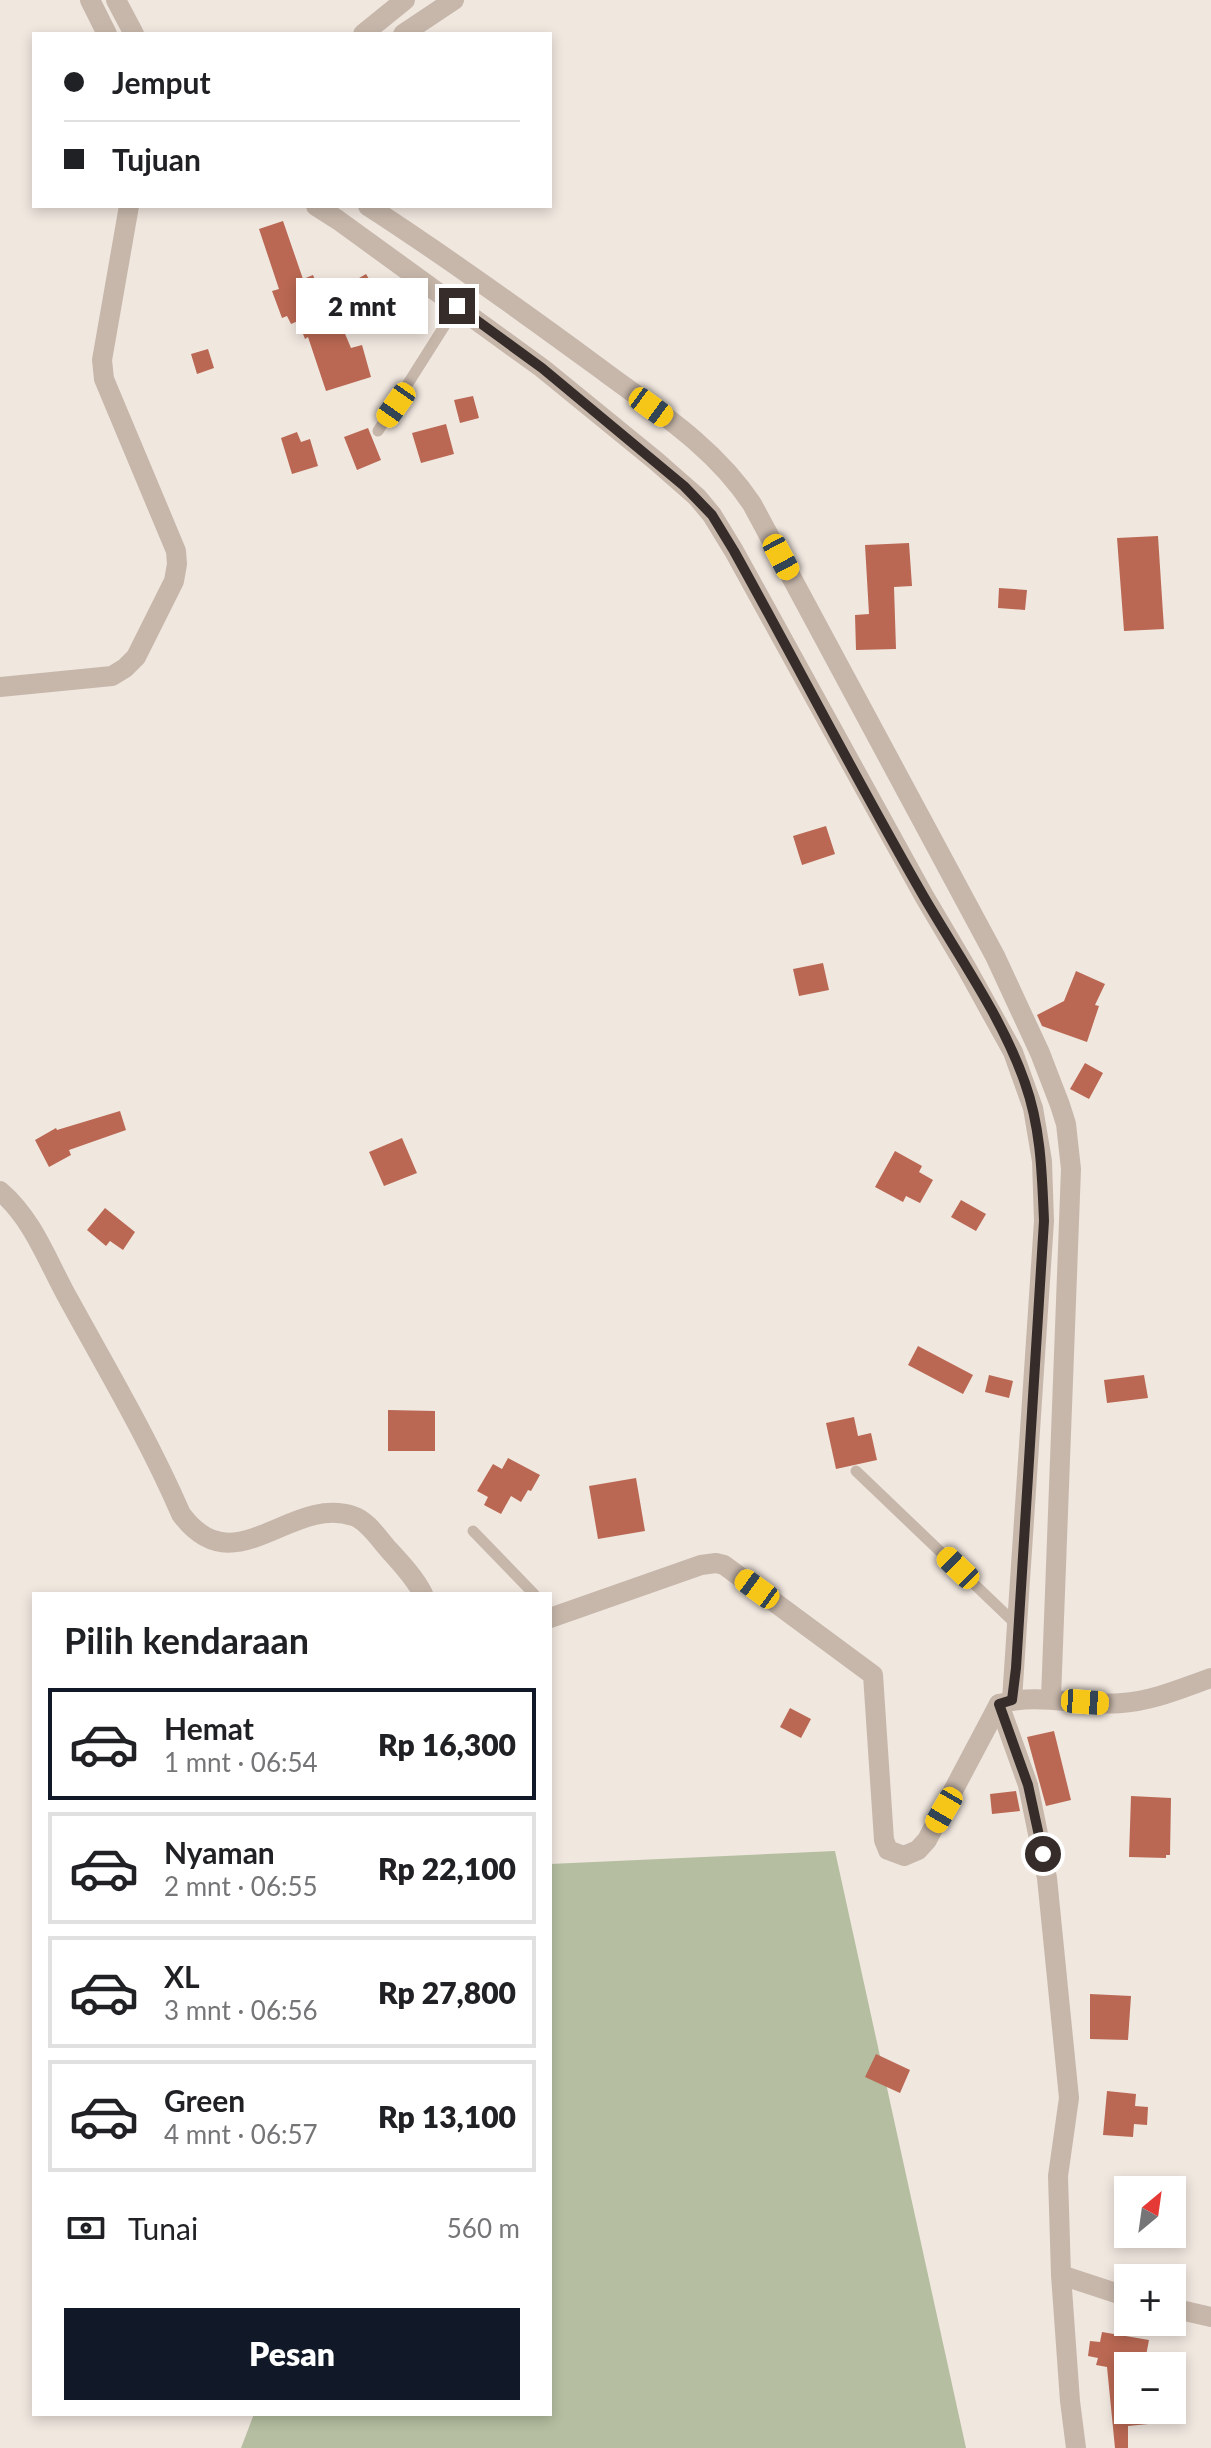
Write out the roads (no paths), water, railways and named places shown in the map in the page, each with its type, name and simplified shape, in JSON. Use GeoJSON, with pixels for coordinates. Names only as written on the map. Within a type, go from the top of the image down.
{"type":"FeatureCollection","features":[{"type":"Feature","properties":{"kind":"street"},"geometry":{"type":"LineString","coordinates":[[90,0],[106,32]]}},
{"type":"Feature","properties":{"kind":"street"},"geometry":{"type":"LineString","coordinates":[[116,0],[133,32]]}},
{"type":"Feature","properties":{"kind":"street"},"geometry":{"type":"LineString","coordinates":[[365,32],[405,0]]}},
{"type":"Feature","properties":{"kind":"street"},"geometry":{"type":"LineString","coordinates":[[406,32],[454,0]]}},
{"type":"Feature","properties":{"kind":"street"},"geometry":{"type":"LineString","coordinates":[[0,687],[112,676],[136,657],[174,581],[176,551],[104,379],[102,360],[129,208]]}},
{"type":"Feature","properties":{"kind":"street"},"geometry":{"type":"LineString","coordinates":[[319,208],[542,368],[675,478],[712,515],[1013,1052],[1026,1084],[1042,1161],[1044,1221],[1019,1627],[1005,1702],[927,1840],[911,1855],[896,1855],[888,1850],[884,1840],[873,1675],[724,1565],[709,1563],[552,1615]]}},
{"type":"Feature","properties":{"kind":"street"},"geometry":{"type":"LineString","coordinates":[[371,208],[563,341],[696,439],[726,467],[752,504],[995,956],[1040,1053],[1066,1124],[1071,1169],[1051,1698]]}},
{"type":"Feature","properties":{"kind":"street"},"geometry":{"type":"LineString","coordinates":[[542,368],[563,341]]}},
{"type":"Feature","properties":{"kind":"street"},"geometry":{"type":"LineString","coordinates":[[0,1191],[24,1216],[36,1236],[150,1443],[181,1514],[189,1524],[213,1540],[241,1542],[256,1539],[302,1518],[327,1514],[353,1516],[387,1547],[421,1592]]}},
{"type":"Feature","properties":{"kind":"street"},"geometry":{"type":"LineString","coordinates":[[1005,1702],[1051,1698],[1123,1703],[1165,1695],[1211,1678]]}},
{"type":"Feature","properties":{"kind":"street"},"geometry":{"type":"LineString","coordinates":[[1005,1702],[1028,1785],[1047,1878],[1069,2098],[1058,2176],[1061,2275],[1076,2448]]}},
{"type":"Feature","properties":{"kind":"street"},"geometry":{"type":"LineString","coordinates":[[1061,2275],[1114,2292]]}},
{"type":"Feature","properties":{"kind":"street"},"geometry":{"type":"LineString","coordinates":[[1186,2311],[1211,2317]]}},
{"type":"Feature","properties":{"kind":"lane"},"geometry":{"type":"LineString","coordinates":[[378,431],[457,306]]}},
{"type":"Feature","properties":{"kind":"lane"},"geometry":{"type":"LineString","coordinates":[[856,1471],[1019,1627]]}},
{"type":"Feature","properties":{"kind":"lane"},"geometry":{"type":"LineString","coordinates":[[473,1531],[532,1592]]}}]}
